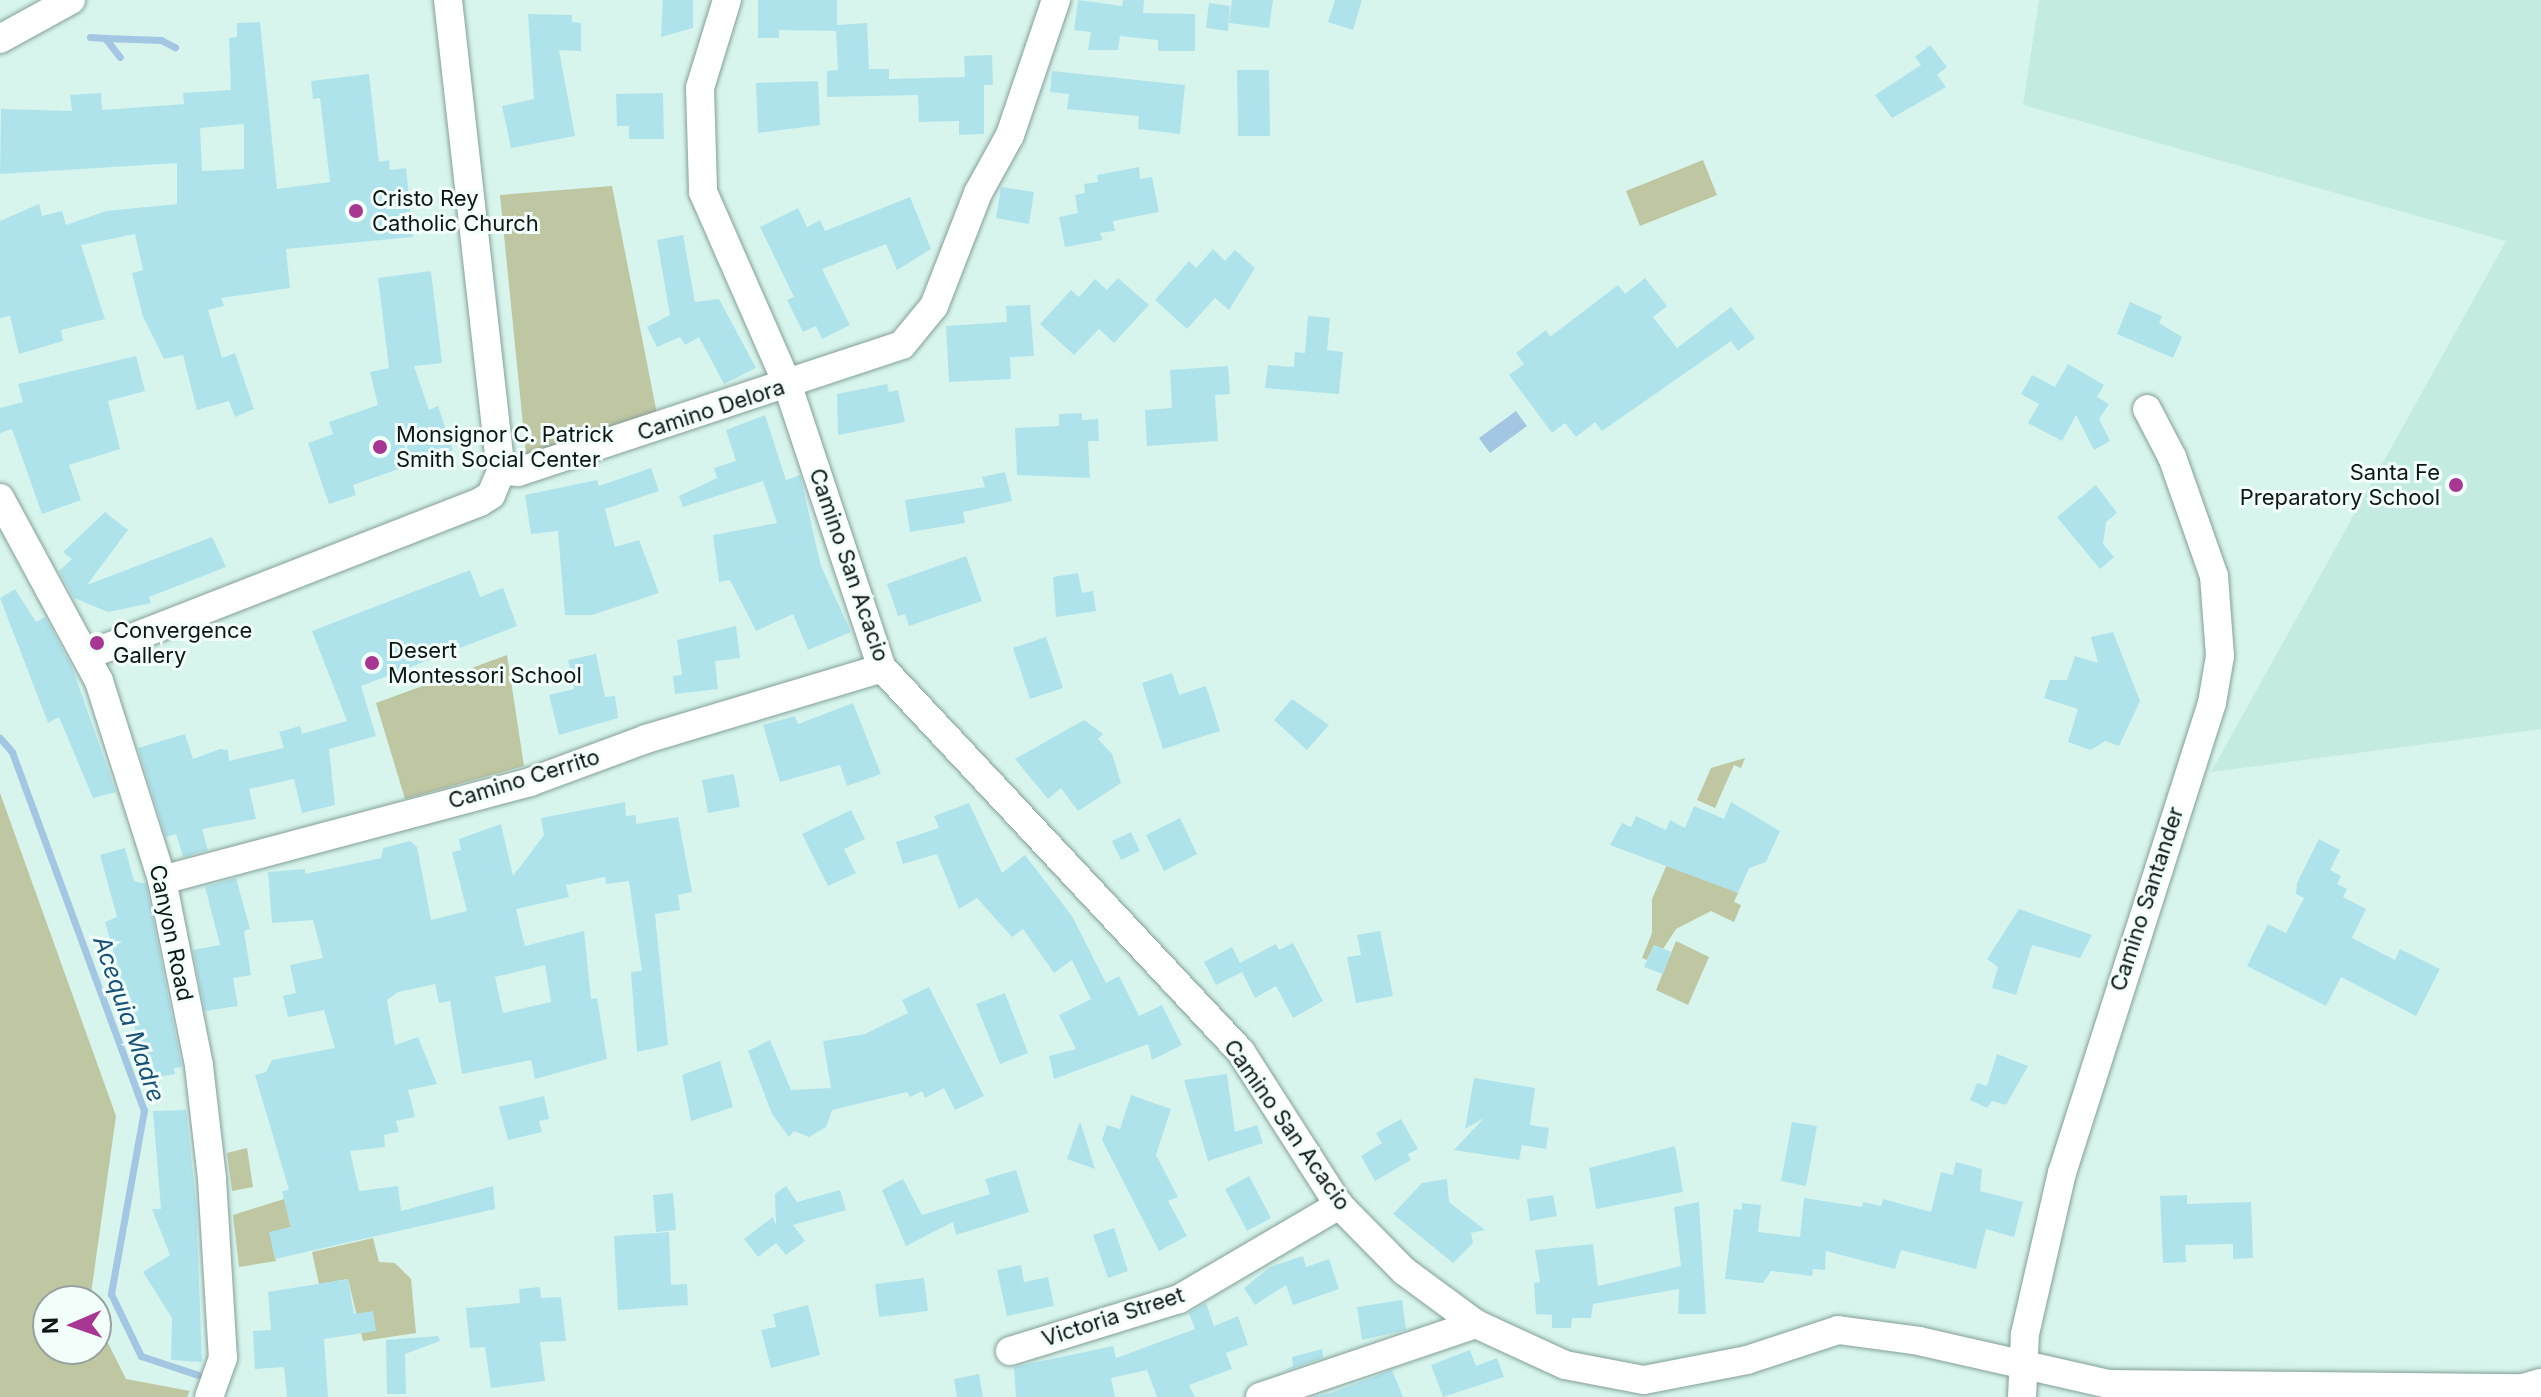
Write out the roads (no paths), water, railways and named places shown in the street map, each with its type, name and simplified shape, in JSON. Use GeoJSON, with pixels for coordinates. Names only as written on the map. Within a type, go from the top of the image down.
{"type":"FeatureCollection","features":[{"type":"Feature","properties":{"kind":"street"},"geometry":{"type":"LineString","coordinates":[[0,39],[71,0]]}},
{"type":"Feature","properties":{"kind":"street"},"geometry":{"type":"LineString","coordinates":[[88,655],[480,502],[491,495],[501,471],[448,0]]}},
{"type":"Feature","properties":{"kind":"street","name":"Camino San Acacio"},"geometry":{"type":"LineString","coordinates":[[727,0],[700,88],[703,192],[788,386],[882,668],[1241,1052],[1339,1205],[1404,1271],[1476,1324],[1565,1365],[1637,1388],[1747,1360],[1838,1330],[2026,1364],[2109,1384],[2541,1383]]}},
{"type":"Feature","properties":{"kind":"street","name":"Camino Delora"},"geometry":{"type":"LineString","coordinates":[[501,471],[518,472],[788,386],[902,345],[925,324],[978,193],[1010,135],[1056,0]]}},
{"type":"Feature","properties":{"kind":"street"},"geometry":{"type":"LineString","coordinates":[[0,47],[31,22]]}},
{"type":"Feature","properties":{"kind":"street","name":"Camino Santander"},"geometry":{"type":"LineString","coordinates":[[2022,1397],[2026,1364],[2025,1334],[2062,1173],[2212,703],[2220,656],[2209,562],[2172,457],[2147,409]]}},
{"type":"Feature","properties":{"kind":"street","name":"Canyon Road"},"geometry":{"type":"LineString","coordinates":[[0,498],[88,655],[162,880],[209,1151],[223,1358],[218,1392]]}},
{"type":"Feature","properties":{"kind":"street","name":"Camino Cerrito"},"geometry":{"type":"LineString","coordinates":[[162,880],[530,782],[646,739],[882,668]]}},
{"type":"Feature","properties":{"kind":"street","name":"Victoria Street"},"geometry":{"type":"LineString","coordinates":[[1010,1351],[1179,1299],[1339,1205]]}},
{"type":"Feature","properties":{"kind":"street"},"geometry":{"type":"LineString","coordinates":[[1260,1397],[1476,1324]]}},
{"type":"Feature","properties":{"kind":"water"},"geometry":{"type":"Polygon","coordinates":[[[1516,411],[1527,426],[1490,453],[1479,438],[1516,411]]]}},
{"type":"Feature","properties":{"kind":"waterway"},"geometry":{"type":"LineString","coordinates":[[90,37],[105,38],[120,57]]}},
{"type":"Feature","properties":{"kind":"waterway"},"geometry":{"type":"LineString","coordinates":[[105,38],[161,40],[175,47]]}},
{"type":"Feature","properties":{"kind":"waterway","name":"Acequia Madre"},"geometry":{"type":"LineString","coordinates":[[0,738],[12,752],[144,1110],[111,1294],[141,1356],[198,1375]]}},
{"type":"Feature","properties":{"kind":"place","name":"Cristo Rey Catholic Church"},"geometry":{"type":"Point","coordinates":[356,211]}},
{"type":"Feature","properties":{"kind":"place","name":"Monsignor C. Patrick Smith Social Center"},"geometry":{"type":"Point","coordinates":[380,447]}},
{"type":"Feature","properties":{"kind":"place","name":"Santa Fe Preparatory School"},"geometry":{"type":"Point","coordinates":[2456,485]}},
{"type":"Feature","properties":{"kind":"place","name":"Convergence Gallery"},"geometry":{"type":"Point","coordinates":[97,643]}},
{"type":"Feature","properties":{"kind":"place","name":"Desert Montessori School"},"geometry":{"type":"Point","coordinates":[372,663]}}]}
